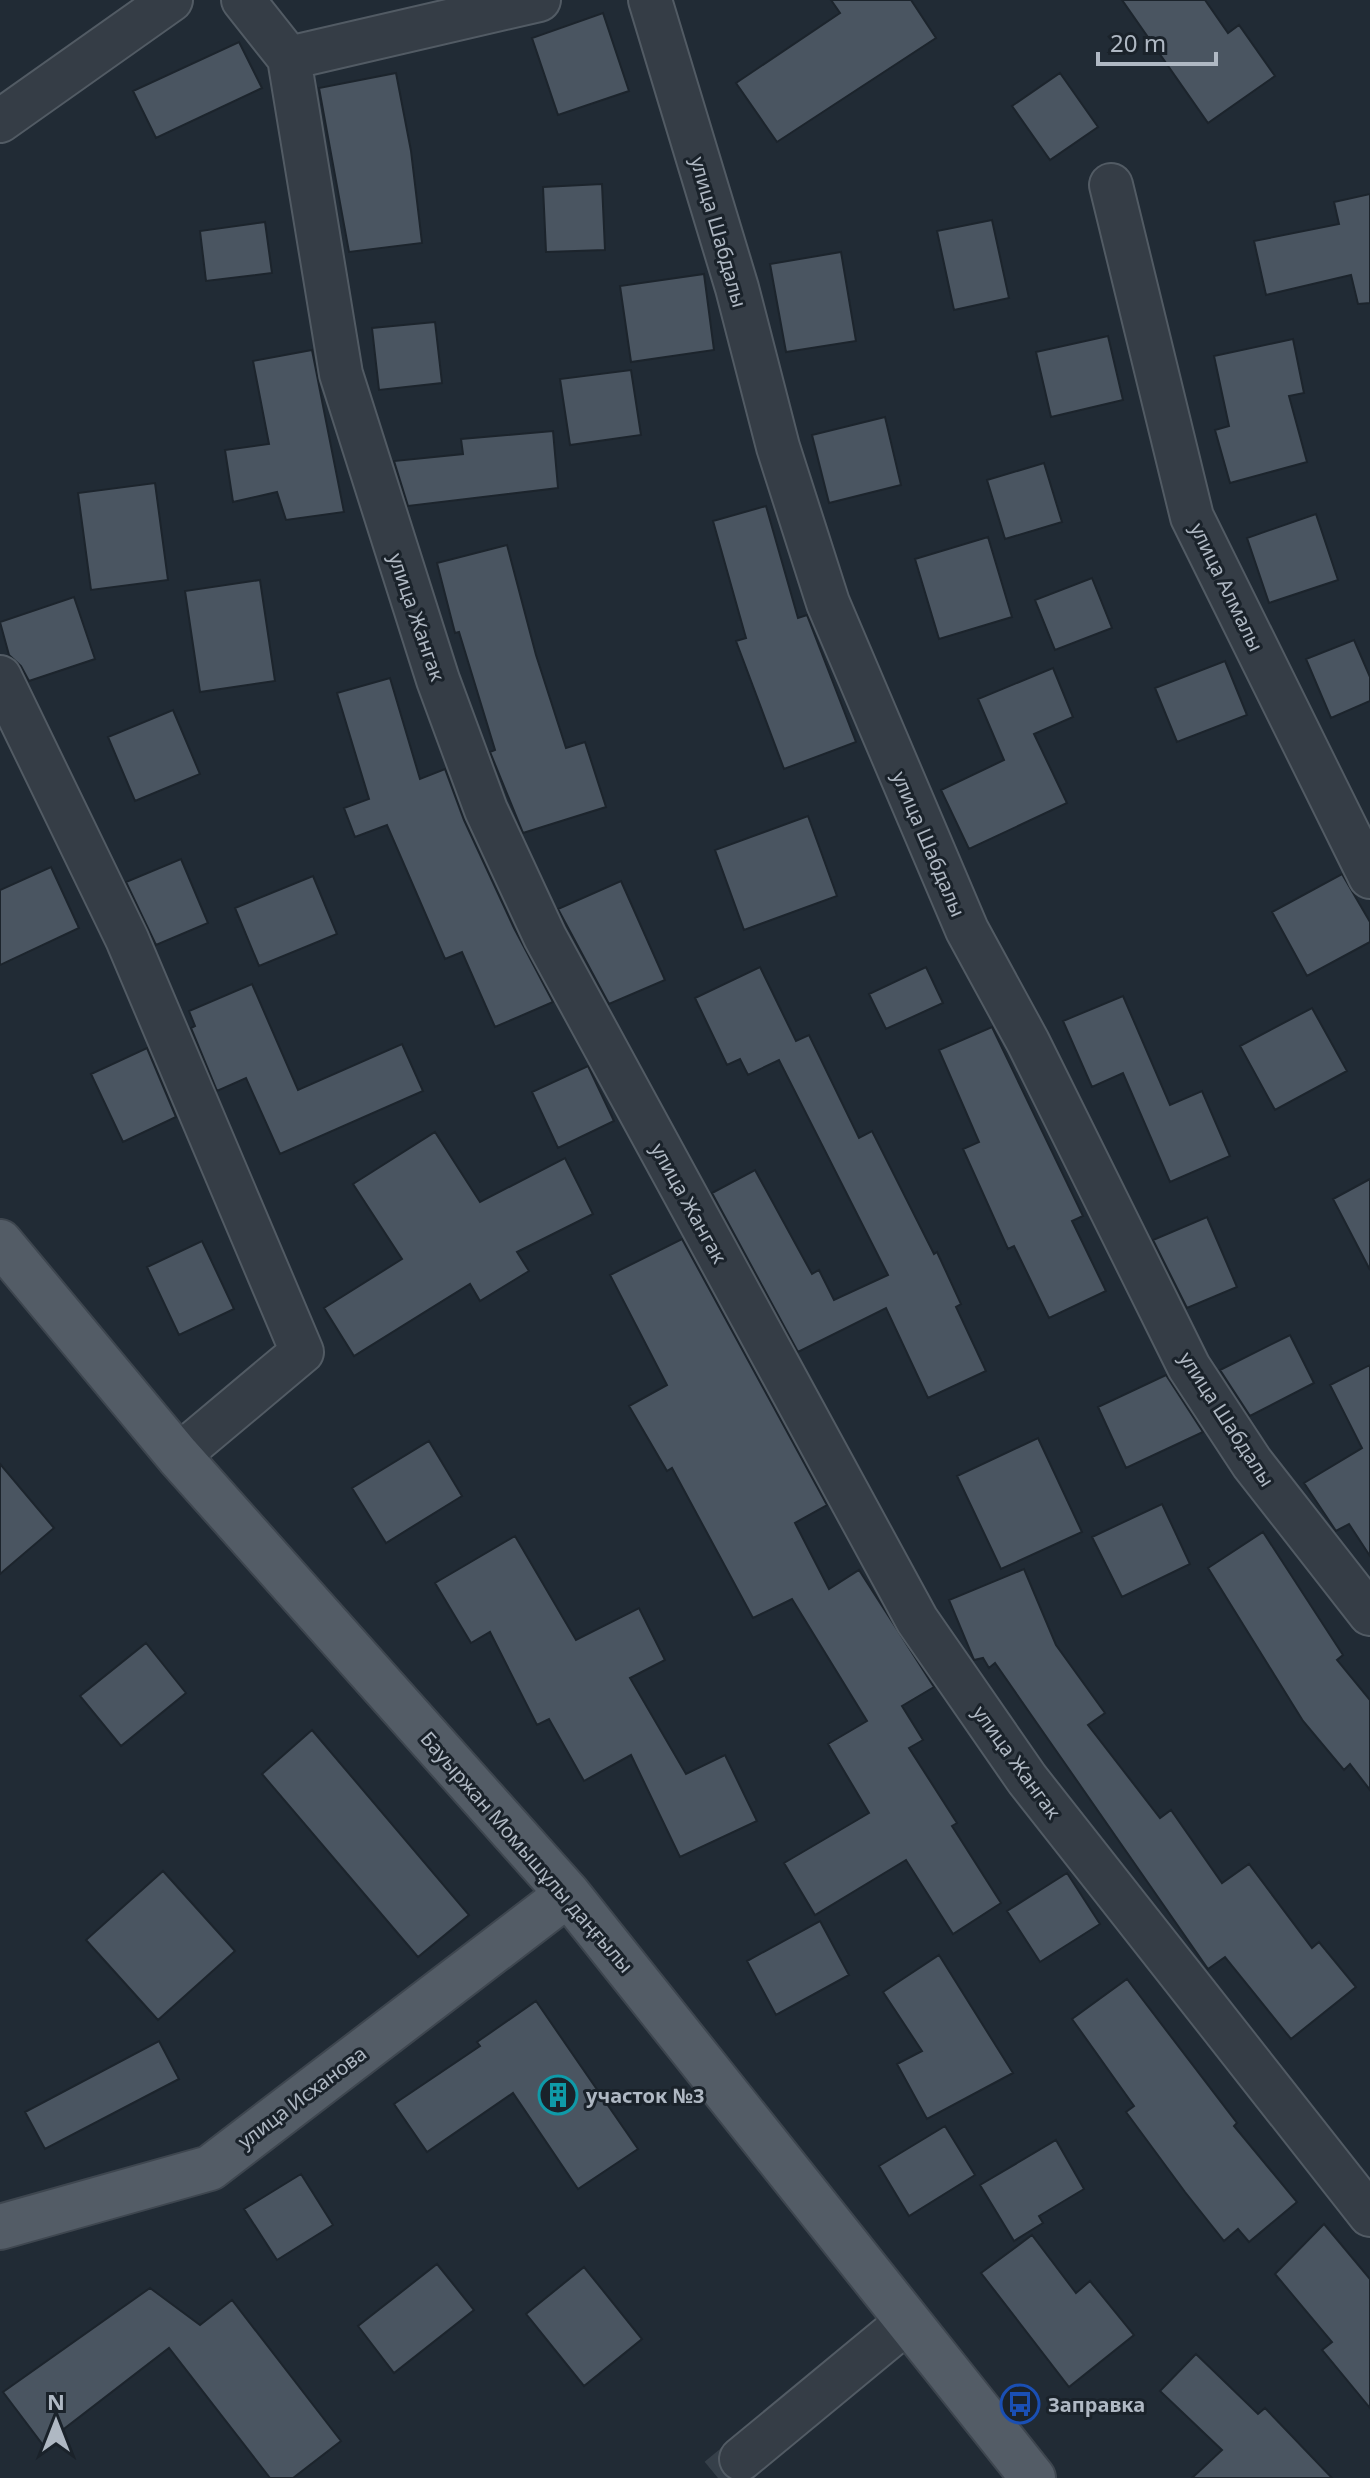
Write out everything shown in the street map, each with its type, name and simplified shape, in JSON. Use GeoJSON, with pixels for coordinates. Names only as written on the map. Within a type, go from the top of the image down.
{"type":"FeatureCollection","features":[{"type":"Feature","properties":{"kind":"main road","name":"Бауыржан Момышұлы даңғылы"},"geometry":{"type":"LineString","coordinates":[[0,1242],[178,1456],[568,1894],[1033,2478]]}},
{"type":"Feature","properties":{"kind":"main road","name":"улица Исханова"},"geometry":{"type":"LineString","coordinates":[[0,2227],[210,2168],[568,1894]]}},
{"type":"Feature","properties":{"kind":"street"},"geometry":{"type":"LineString","coordinates":[[0,121],[171,0]]}},
{"type":"Feature","properties":{"kind":"street"},"geometry":{"type":"LineString","coordinates":[[243,0],[289,58],[539,0]]}},
{"type":"Feature","properties":{"kind":"street","name":"улица Шабдалы"},"geometry":{"type":"LineString","coordinates":[[650,0],[737,288],[778,447],[828,603],[967,930],[1028,1042],[1189,1367],[1252,1463],[1370,1614]]}},
{"type":"Feature","properties":{"kind":"street","name":"улица Жангак"},"geometry":{"type":"LineString","coordinates":[[289,58],[341,374],[438,680],[486,810],[545,937],[917,1620],[1027,1779],[1370,2215]]}},
{"type":"Feature","properties":{"kind":"street","name":"улица Алмалы"},"geometry":{"type":"LineString","coordinates":[[1111,185],[1192,517],[1370,877]]}},
{"type":"Feature","properties":{"kind":"street"},"geometry":{"type":"LineString","coordinates":[[0,677],[127,939],[302,1352],[178,1456]]}},
{"type":"Feature","properties":{"kind":"street"},"geometry":{"type":"LineString","coordinates":[[741,2459],[908,2321]]}},
{"type":"Feature","properties":{"kind":"building"},"geometry":{"type":"Polygon","coordinates":[[[831,0],[911,0],[936,38],[777,142],[736,83],[840,13],[831,0]]]}},
{"type":"Feature","properties":{"kind":"building"},"geometry":{"type":"Polygon","coordinates":[[[1122,0],[1205,0],[1228,33],[1239,25],[1275,76],[1208,123],[1122,0]]]}},
{"type":"Feature","properties":{"kind":"building"},"geometry":{"type":"Polygon","coordinates":[[[603,13],[629,91],[558,115],[532,38],[603,13]]]}},
{"type":"Feature","properties":{"kind":"building"},"geometry":{"type":"Polygon","coordinates":[[[239,42],[262,88],[156,138],[133,91],[239,42]]]}},
{"type":"Feature","properties":{"kind":"building"},"geometry":{"type":"Polygon","coordinates":[[[396,73],[411,151],[422,243],[349,252],[319,88],[396,73]]]}},
{"type":"Feature","properties":{"kind":"building"},"geometry":{"type":"Polygon","coordinates":[[[1060,73],[1098,127],[1050,160],[1012,106],[1060,73]]]}},
{"type":"Feature","properties":{"kind":"building"},"geometry":{"type":"Polygon","coordinates":[[[602,184],[605,250],[546,252],[543,187],[602,184]]]}},
{"type":"Feature","properties":{"kind":"building"},"geometry":{"type":"Polygon","coordinates":[[[1370,194],[1370,303],[1358,304],[1351,275],[1266,295],[1254,241],[1339,224],[1334,202],[1370,194]]]}},
{"type":"Feature","properties":{"kind":"building"},"geometry":{"type":"Polygon","coordinates":[[[992,220],[1009,298],[954,310],[937,231],[992,220]]]}},
{"type":"Feature","properties":{"kind":"building"},"geometry":{"type":"Polygon","coordinates":[[[265,222],[272,273],[206,281],[200,231],[265,222]]]}},
{"type":"Feature","properties":{"kind":"building"},"geometry":{"type":"Polygon","coordinates":[[[841,252],[856,341],[786,352],[770,264],[841,252]]]}},
{"type":"Feature","properties":{"kind":"building"},"geometry":{"type":"Polygon","coordinates":[[[704,274],[714,350],[631,362],[620,286],[704,274]]]}},
{"type":"Feature","properties":{"kind":"building"},"geometry":{"type":"Polygon","coordinates":[[[435,322],[442,383],[379,390],[372,328],[435,322]]]}},
{"type":"Feature","properties":{"kind":"building"},"geometry":{"type":"Polygon","coordinates":[[[1108,336],[1123,400],[1051,417],[1036,352],[1108,336]]]}},
{"type":"Feature","properties":{"kind":"building"},"geometry":{"type":"Polygon","coordinates":[[[1293,339],[1304,393],[1289,396],[1307,462],[1230,483],[1215,430],[1229,426],[1214,356],[1293,339]]]}},
{"type":"Feature","properties":{"kind":"building"},"geometry":{"type":"Polygon","coordinates":[[[312,350],[344,512],[286,520],[277,492],[233,502],[225,450],[269,444],[253,361],[312,350]]]}},
{"type":"Feature","properties":{"kind":"building"},"geometry":{"type":"Polygon","coordinates":[[[631,370],[641,435],[570,445],[560,379],[631,370]]]}},
{"type":"Feature","properties":{"kind":"building"},"geometry":{"type":"Polygon","coordinates":[[[885,417],[901,485],[829,503],[812,435],[885,417]]]}},
{"type":"Feature","properties":{"kind":"building"},"geometry":{"type":"Polygon","coordinates":[[[553,431],[558,488],[408,506],[394,461],[463,454],[461,439],[553,431]]]}},
{"type":"Feature","properties":{"kind":"building"},"geometry":{"type":"Polygon","coordinates":[[[1044,463],[1062,522],[1005,539],[987,480],[1044,463]]]}},
{"type":"Feature","properties":{"kind":"building"},"geometry":{"type":"Polygon","coordinates":[[[155,483],[168,580],[91,590],[78,493],[155,483]]]}},
{"type":"Feature","properties":{"kind":"building"},"geometry":{"type":"Polygon","coordinates":[[[766,506],[798,618],[807,615],[856,742],[784,769],[736,641],[746,638],[713,521],[766,506]]]}},
{"type":"Feature","properties":{"kind":"building"},"geometry":{"type":"Polygon","coordinates":[[[1316,514],[1338,580],[1269,603],[1247,538],[1316,514]]]}},
{"type":"Feature","properties":{"kind":"building"},"geometry":{"type":"Polygon","coordinates":[[[988,537],[1012,617],[939,639],[915,559],[988,537]]]}},
{"type":"Feature","properties":{"kind":"building"},"geometry":{"type":"Polygon","coordinates":[[[507,545],[536,655],[566,748],[585,742],[606,807],[523,833],[490,752],[495,750],[459,632],[455,633],[437,563],[507,545]]]}},
{"type":"Feature","properties":{"kind":"building"},"geometry":{"type":"Polygon","coordinates":[[[1092,578],[1112,628],[1055,650],[1035,600],[1092,578]]]}},
{"type":"Feature","properties":{"kind":"building"},"geometry":{"type":"Polygon","coordinates":[[[260,580],[275,681],[200,692],[185,591],[260,580]]]}},
{"type":"Feature","properties":{"kind":"building"},"geometry":{"type":"Polygon","coordinates":[[[74,597],[95,659],[29,681],[21,666],[9,655],[0,622],[74,597]]]}},
{"type":"Feature","properties":{"kind":"building"},"geometry":{"type":"Polygon","coordinates":[[[1354,640],[1370,677],[1370,701],[1331,718],[1306,659],[1354,640]]]}},
{"type":"Feature","properties":{"kind":"building"},"geometry":{"type":"Polygon","coordinates":[[[1225,661],[1247,715],[1177,742],[1155,688],[1225,661]]]}},
{"type":"Feature","properties":{"kind":"building"},"geometry":{"type":"Polygon","coordinates":[[[1053,668],[1073,717],[1034,734],[1067,803],[969,849],[941,790],[1004,760],[978,699],[1053,668]]]}},
{"type":"Feature","properties":{"kind":"building"},"geometry":{"type":"Polygon","coordinates":[[[390,678],[420,779],[445,769],[464,820],[514,928],[553,1002],[495,1027],[462,952],[445,959],[387,825],[355,837],[344,808],[369,799],[337,693],[390,678]]]}},
{"type":"Feature","properties":{"kind":"building"},"geometry":{"type":"Polygon","coordinates":[[[173,710],[200,774],[135,801],[108,737],[173,710]]]}},
{"type":"Feature","properties":{"kind":"building"},"geometry":{"type":"Polygon","coordinates":[[[808,816],[837,896],[744,930],[715,850],[808,816]]]}},
{"type":"Feature","properties":{"kind":"building"},"geometry":{"type":"Polygon","coordinates":[[[181,859],[208,923],[156,945],[126,882],[181,859]]]}},
{"type":"Feature","properties":{"kind":"building"},"geometry":{"type":"Polygon","coordinates":[[[51,867],[79,928],[0,965],[0,890],[51,867]]]}},
{"type":"Feature","properties":{"kind":"building"},"geometry":{"type":"Polygon","coordinates":[[[1342,874],[1370,922],[1370,942],[1307,976],[1272,912],[1342,874]]]}},
{"type":"Feature","properties":{"kind":"building"},"geometry":{"type":"Polygon","coordinates":[[[313,876],[337,934],[259,966],[235,908],[313,876]]]}},
{"type":"Feature","properties":{"kind":"building"},"geometry":{"type":"Polygon","coordinates":[[[621,881],[665,980],[609,1004],[558,909],[621,881]]]}},
{"type":"Feature","properties":{"kind":"building"},"geometry":{"type":"Polygon","coordinates":[[[760,967],[796,1041],[809,1035],[859,1138],[872,1131],[934,1254],[937,1252],[961,1304],[956,1307],[986,1371],[928,1398],[886,1308],[798,1352],[712,1193],[755,1170],[812,1274],[819,1270],[834,1300],[888,1275],[779,1060],[748,1075],[740,1059],[727,1065],[695,998],[760,967]]]}},
{"type":"Feature","properties":{"kind":"building"},"geometry":{"type":"Polygon","coordinates":[[[926,967],[943,1003],[886,1029],[869,994],[926,967]]]}},
{"type":"Feature","properties":{"kind":"building"},"geometry":{"type":"Polygon","coordinates":[[[252,984],[298,1090],[402,1044],[423,1091],[280,1154],[246,1078],[217,1091],[191,1028],[195,1026],[189,1011],[252,984]]]}},
{"type":"Feature","properties":{"kind":"building"},"geometry":{"type":"Polygon","coordinates":[[[1123,996],[1170,1105],[1202,1091],[1230,1156],[1170,1182],[1123,1073],[1092,1087],[1063,1021],[1123,996]]]}},
{"type":"Feature","properties":{"kind":"building"},"geometry":{"type":"Polygon","coordinates":[[[1312,1008],[1347,1071],[1275,1110],[1240,1046],[1312,1008]]]}},
{"type":"Feature","properties":{"kind":"building"},"geometry":{"type":"Polygon","coordinates":[[[992,1027],[1083,1216],[1072,1221],[1106,1291],[1049,1318],[1014,1246],[1008,1249],[963,1149],[979,1142],[939,1050],[992,1027]]]}},
{"type":"Feature","properties":{"kind":"building"},"geometry":{"type":"Polygon","coordinates":[[[147,1048],[176,1117],[123,1142],[91,1074],[147,1048]]]}},
{"type":"Feature","properties":{"kind":"building"},"geometry":{"type":"Polygon","coordinates":[[[588,1066],[614,1121],[558,1148],[532,1092],[588,1066]]]}},
{"type":"Feature","properties":{"kind":"building"},"geometry":{"type":"Polygon","coordinates":[[[435,1132],[480,1202],[565,1158],[593,1214],[517,1252],[529,1271],[480,1301],[470,1284],[354,1356],[324,1308],[402,1259],[353,1184],[435,1132]]]}},
{"type":"Feature","properties":{"kind":"building"},"geometry":{"type":"Polygon","coordinates":[[[1370,1179],[1370,1270],[1333,1199],[1370,1179]]]}},
{"type":"Feature","properties":{"kind":"building"},"geometry":{"type":"Polygon","coordinates":[[[1207,1217],[1237,1287],[1187,1308],[1153,1240],[1207,1217]]]}},
{"type":"Feature","properties":{"kind":"building"},"geometry":{"type":"Polygon","coordinates":[[[682,1239],[827,1505],[795,1523],[829,1589],[859,1570],[934,1687],[902,1706],[923,1740],[909,1748],[957,1823],[952,1826],[1001,1903],[953,1934],[906,1860],[815,1915],[784,1863],[869,1813],[828,1744],[867,1721],[792,1599],[753,1618],[672,1468],[667,1471],[629,1406],[667,1385],[610,1275],[682,1239]]]}},
{"type":"Feature","properties":{"kind":"building"},"geometry":{"type":"Polygon","coordinates":[[[202,1241],[234,1309],[179,1335],[147,1267],[202,1241]]]}},
{"type":"Feature","properties":{"kind":"building"},"geometry":{"type":"Polygon","coordinates":[[[1290,1335],[1314,1383],[1250,1416],[1220,1370],[1290,1335]]]}},
{"type":"Feature","properties":{"kind":"building"},"geometry":{"type":"Polygon","coordinates":[[[1370,1365],[1370,1556],[1349,1524],[1336,1531],[1304,1483],[1362,1448],[1330,1385],[1370,1365]]]}},
{"type":"Feature","properties":{"kind":"building"},"geometry":{"type":"Polygon","coordinates":[[[1166,1375],[1203,1432],[1126,1468],[1098,1407],[1166,1375]]]}},
{"type":"Feature","properties":{"kind":"building"},"geometry":{"type":"Polygon","coordinates":[[[1038,1438],[1082,1532],[1001,1569],[957,1476],[1038,1438]]]}},
{"type":"Feature","properties":{"kind":"building"},"geometry":{"type":"Polygon","coordinates":[[[429,1441],[462,1496],[386,1543],[352,1488],[429,1441]]]}},
{"type":"Feature","properties":{"kind":"building"},"geometry":{"type":"Polygon","coordinates":[[[0,1464],[54,1528],[0,1574],[0,1464]]]}},
{"type":"Feature","properties":{"kind":"building"},"geometry":{"type":"Polygon","coordinates":[[[1162,1504],[1190,1564],[1122,1597],[1092,1537],[1162,1504]]]}},
{"type":"Feature","properties":{"kind":"building"},"geometry":{"type":"Polygon","coordinates":[[[1263,1532],[1343,1655],[1337,1660],[1370,1700],[1370,1790],[1350,1764],[1344,1770],[1303,1721],[1208,1568],[1263,1532]]]}},
{"type":"Feature","properties":{"kind":"building"},"geometry":{"type":"Polygon","coordinates":[[[515,1536],[576,1640],[639,1608],[665,1660],[630,1678],[686,1774],[725,1755],[757,1821],[680,1857],[631,1755],[584,1781],[549,1719],[537,1725],[490,1632],[471,1643],[435,1583],[515,1536]]]}},
{"type":"Feature","properties":{"kind":"building"},"geometry":{"type":"Polygon","coordinates":[[[1024,1569],[1056,1645],[1105,1713],[1088,1725],[1160,1818],[1171,1810],[1222,1883],[1249,1864],[1312,1948],[1319,1942],[1356,1987],[1291,2039],[1225,1957],[1208,1969],[995,1663],[989,1668],[983,1658],[974,1660],[949,1600],[1024,1569]]]}},
{"type":"Feature","properties":{"kind":"building"},"geometry":{"type":"Polygon","coordinates":[[[146,1643],[186,1693],[121,1746],[80,1696],[146,1643]]]}},
{"type":"Feature","properties":{"kind":"building"},"geometry":{"type":"Polygon","coordinates":[[[312,1730],[469,1915],[418,1957],[262,1774],[312,1730]]]}},
{"type":"Feature","properties":{"kind":"building"},"geometry":{"type":"Polygon","coordinates":[[[163,1871],[235,1951],[158,2020],[86,1940],[163,1871]]]}},
{"type":"Feature","properties":{"kind":"building"},"geometry":{"type":"Polygon","coordinates":[[[1067,1873],[1100,1924],[1040,1962],[1007,1911],[1067,1873]]]}},
{"type":"Feature","properties":{"kind":"building"},"geometry":{"type":"Polygon","coordinates":[[[820,1921],[849,1975],[776,2015],[747,1961],[820,1921]]]}},
{"type":"Feature","properties":{"kind":"building"},"geometry":{"type":"Polygon","coordinates":[[[939,1955],[1013,2073],[927,2119],[897,2064],[922,2051],[883,1992],[939,1955]]]}},
{"type":"Feature","properties":{"kind":"building"},"geometry":{"type":"Polygon","coordinates":[[[1127,1979],[1237,2123],[1234,2126],[1297,2202],[1249,2242],[1238,2229],[1224,2241],[1185,2192],[1126,2112],[1134,2106],[1072,2019],[1127,1979]]]}},
{"type":"Feature","properties":{"kind":"building","name":"участок №3"},"geometry":{"type":"Polygon","coordinates":[[[536,2001],[638,2149],[578,2189],[513,2093],[427,2152],[394,2104],[480,2046],[477,2042],[536,2001]]]}},
{"type":"Feature","properties":{"kind":"building"},"geometry":{"type":"Polygon","coordinates":[[[159,2041],[179,2079],[45,2149],[25,2112],[159,2041]]]}},
{"type":"Feature","properties":{"kind":"building"},"geometry":{"type":"Polygon","coordinates":[[[945,2126],[975,2175],[909,2216],[879,2166],[945,2126]]]}},
{"type":"Feature","properties":{"kind":"building"},"geometry":{"type":"Polygon","coordinates":[[[1056,2140],[1084,2189],[1039,2216],[1043,2223],[1014,2241],[980,2185],[1056,2140]]]}},
{"type":"Feature","properties":{"kind":"building"},"geometry":{"type":"Polygon","coordinates":[[[301,2174],[333,2225],[277,2260],[244,2209],[301,2174]]]}},
{"type":"Feature","properties":{"kind":"building"},"geometry":{"type":"Polygon","coordinates":[[[1324,2224],[1370,2279],[1370,2408],[1322,2350],[1332,2342],[1275,2274],[1324,2224]]]}},
{"type":"Feature","properties":{"kind":"building"},"geometry":{"type":"Polygon","coordinates":[[[1032,2235],[1076,2293],[1090,2281],[1134,2335],[1069,2387],[981,2273],[1032,2235]]]}},
{"type":"Feature","properties":{"kind":"building"},"geometry":{"type":"Polygon","coordinates":[[[437,2264],[474,2310],[394,2373],[358,2326],[437,2264]]]}},
{"type":"Feature","properties":{"kind":"building"},"geometry":{"type":"Polygon","coordinates":[[[584,2267],[642,2339],[584,2386],[526,2314],[584,2267]]]}},
{"type":"Feature","properties":{"kind":"building"},"geometry":{"type":"Polygon","coordinates":[[[150,2288],[200,2325],[232,2300],[341,2441],[293,2478],[270,2478],[169,2348],[43,2445],[3,2392],[150,2288]]]}},
{"type":"Feature","properties":{"kind":"building"},"geometry":{"type":"Polygon","coordinates":[[[1196,2354],[1258,2414],[1265,2408],[1332,2478],[1192,2478],[1222,2450],[1160,2391],[1196,2354]]]}},
{"type":"Feature","properties":{"kind":"tunnel"},"geometry":{"type":"LineString","coordinates":[[718,2478],[741,2459]]}},
{"type":"Feature","properties":{"kind":"place","name":"участок №3"},"geometry":{"type":"Point","coordinates":[558,2095]}},
{"type":"Feature","properties":{"kind":"place","name":"Заправка"},"geometry":{"type":"Point","coordinates":[1020,2404]}}]}
